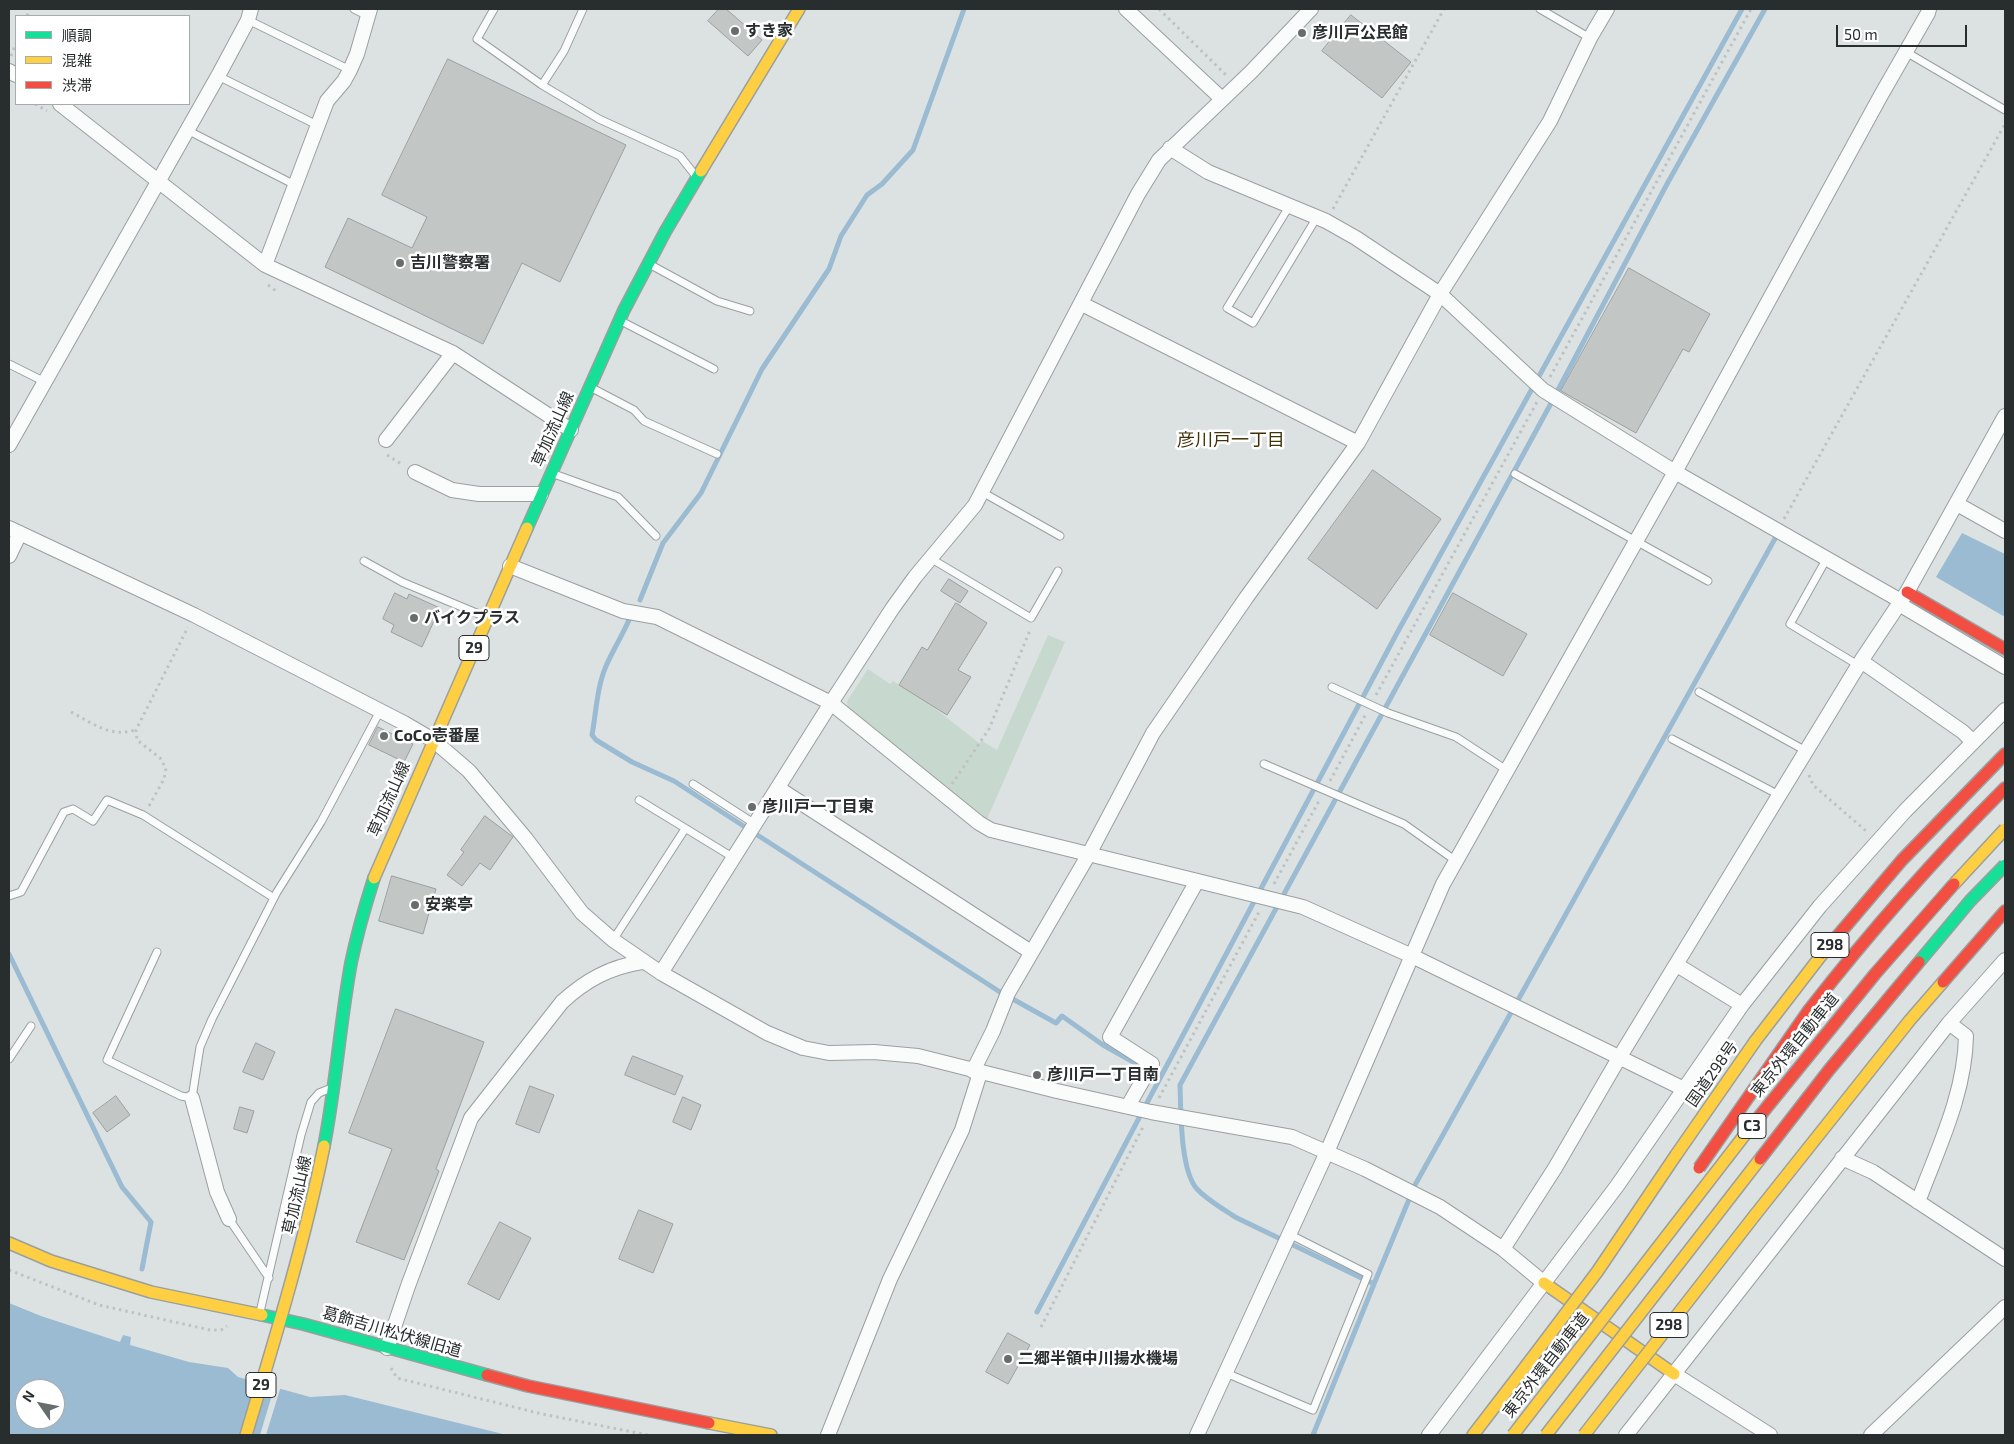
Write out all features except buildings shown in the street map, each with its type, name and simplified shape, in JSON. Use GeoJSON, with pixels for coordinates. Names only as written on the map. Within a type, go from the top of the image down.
{"type":"FeatureCollection","features":[{"type":"Feature","properties":{"kind":"main road","name":"草加流山線"},"geometry":{"type":"LineString","coordinates":[[246,1435],[281,1319],[312,1206],[334,1088],[343,1012],[362,916],[381,860],[620,320],[697,177],[799,9]]}},
{"type":"Feature","properties":{"kind":"main road"},"geometry":{"type":"LineString","coordinates":[[1903,599],[2005,649]]}},
{"type":"Feature","properties":{"kind":"main road","name":"国道298号"},"geometry":{"type":"LineString","coordinates":[[1473,1435],[1597,1272],[1755,1041],[1807,972],[1925,836],[2005,754]]}},
{"type":"Feature","properties":{"kind":"main road","name":"298"},"geometry":{"type":"LineString","coordinates":[[1694,1176],[1798,1025],[1842,968],[1930,867],[2005,788]]}},
{"type":"Feature","properties":{"kind":"main road","name":"東京外環自動車道"},"geometry":{"type":"LineString","coordinates":[[1513,1435],[1820,1040],[1952,885],[2005,829]]}},
{"type":"Feature","properties":{"kind":"main road","name":"C3"},"geometry":{"type":"LineString","coordinates":[[1546,1435],[1829,1070],[1970,901],[2005,865]]}},
{"type":"Feature","properties":{"kind":"main road","name":"298"},"geometry":{"type":"LineString","coordinates":[[1584,1435],[1910,1020],[2005,911]]}},
{"type":"Feature","properties":{"kind":"main road"},"geometry":{"type":"LineString","coordinates":[[1579,1350],[1662,1223]]}},
{"type":"Feature","properties":{"kind":"main road","name":"葛飾吉川松伏線旧道"},"geometry":{"type":"LineString","coordinates":[[9,1243],[51,1262],[152,1292],[281,1319],[388,1355],[528,1386],[771,1435]]}},
{"type":"Feature","properties":{"kind":"main road"},"geometry":{"type":"LineString","coordinates":[[1544,1283],[1674,1374]]}},
{"type":"Feature","properties":{"kind":"street"},"geometry":{"type":"LineString","coordinates":[[1126,9],[1222,100]]}},
{"type":"Feature","properties":{"kind":"street"},"geometry":{"type":"LineString","coordinates":[[661,973],[830,703],[892,608],[930,558],[975,505],[1138,194],[1158,160],[1222,100],[1311,9]]}},
{"type":"Feature","properties":{"kind":"street"},"geometry":{"type":"LineString","coordinates":[[828,1435],[890,1278],[962,1130],[977,1072],[1008,993],[1089,854],[1153,733],[1246,598],[1358,443],[1440,294],[1550,121],[1590,38],[1607,9]]}},
{"type":"Feature","properties":{"kind":"street"},"geometry":{"type":"LineString","coordinates":[[1197,1435],[1327,1152],[1443,884],[1675,472],[1929,9]]}},
{"type":"Feature","properties":{"kind":"street"},"geometry":{"type":"LineString","coordinates":[[265,265],[327,100],[344,81],[350,70],[357,54],[369,12]]}},
{"type":"Feature","properties":{"kind":"street"},"geometry":{"type":"LineString","coordinates":[[9,445],[218,76],[249,14]]}},
{"type":"Feature","properties":{"kind":"street"},"geometry":{"type":"LineString","coordinates":[[61,105],[265,265],[452,353],[571,430]]}},
{"type":"Feature","properties":{"kind":"street"},"geometry":{"type":"LineString","coordinates":[[1170,148],[1208,172],[1322,219],[1403,268],[1440,294],[1543,390],[1675,472],[1826,558],[1903,599],[2005,667]]}},
{"type":"Feature","properties":{"kind":"street"},"geometry":{"type":"LineString","coordinates":[[1082,304],[1358,443]]}},
{"type":"Feature","properties":{"kind":"street"},"geometry":{"type":"LineString","coordinates":[[386,440],[452,353]]}},
{"type":"Feature","properties":{"kind":"street"},"geometry":{"type":"LineString","coordinates":[[1504,1249],[1555,1168],[1619,1058],[1805,752],[1860,663],[1903,599],[2005,416]]}},
{"type":"Feature","properties":{"kind":"street"},"geometry":{"type":"LineString","coordinates":[[415,472],[452,490],[479,494],[542,494]]}},
{"type":"Feature","properties":{"kind":"street"},"geometry":{"type":"LineString","coordinates":[[1957,504],[2005,531]]}},
{"type":"Feature","properties":{"kind":"street"},"geometry":{"type":"LineString","coordinates":[[9,556],[14,530],[194,615],[433,740],[469,772],[526,839],[582,913],[642,962],[767,1033],[803,1048],[828,1053],[874,1052],[904,1054],[1151,1112],[1292,1137],[1365,1169],[1440,1206],[1504,1249],[1544,1283]]}},
{"type":"Feature","properties":{"kind":"street"},"geometry":{"type":"LineString","coordinates":[[510,566],[623,611],[656,618],[830,703],[979,823],[991,830],[1304,907],[1412,956],[1684,1089]]}},
{"type":"Feature","properties":{"kind":"street"},"geometry":{"type":"LineString","coordinates":[[1860,663],[1963,732],[1973,742]]}},
{"type":"Feature","properties":{"kind":"street"},"geometry":{"type":"LineString","coordinates":[[1429,1435],[1617,1186],[1742,1005],[1820,906],[1906,811],[2005,710]]}},
{"type":"Feature","properties":{"kind":"street"},"geometry":{"type":"LineString","coordinates":[[778,788],[1031,952]]}},
{"type":"Feature","properties":{"kind":"street"},"geometry":{"type":"LineString","coordinates":[[1128,1106],[1152,1064],[1110,1037],[1197,881]]}},
{"type":"Feature","properties":{"kind":"street"},"geometry":{"type":"LineString","coordinates":[[1626,1435],[1842,1158],[1950,1023],[2005,960]]}},
{"type":"Feature","properties":{"kind":"street"},"geometry":{"type":"LineString","coordinates":[[388,1355],[408,1286],[471,1118],[562,1002],[573,992],[608,970],[624,964],[642,962]]}},
{"type":"Feature","properties":{"kind":"street"},"geometry":{"type":"LineString","coordinates":[[1676,965],[1742,1005]]}},
{"type":"Feature","properties":{"kind":"street"},"geometry":{"type":"LineString","coordinates":[[1918,1202],[1961,1082],[1965,1060],[1966,1036],[1950,1023]]}},
{"type":"Feature","properties":{"kind":"street"},"geometry":{"type":"LineString","coordinates":[[192,1098],[217,1192],[229,1219]]}},
{"type":"Feature","properties":{"kind":"street"},"geometry":{"type":"LineString","coordinates":[[1842,1158],[1873,1172],[2005,1259]]}},
{"type":"Feature","properties":{"kind":"street"},"geometry":{"type":"LineString","coordinates":[[1872,1435],[2005,1307]]}},
{"type":"Feature","properties":{"kind":"street"},"geometry":{"type":"LineString","coordinates":[[1674,1374],[1770,1435]]}},
{"type":"Feature","properties":{"kind":"lane"},"geometry":{"type":"LineString","coordinates":[[354,9],[369,12]]}},
{"type":"Feature","properties":{"kind":"lane"},"geometry":{"type":"LineString","coordinates":[[494,9],[477,39],[542,85],[599,119],[680,156],[697,177]]}},
{"type":"Feature","properties":{"kind":"lane"},"geometry":{"type":"LineString","coordinates":[[542,85],[564,51],[583,9]]}},
{"type":"Feature","properties":{"kind":"lane"},"geometry":{"type":"LineString","coordinates":[[1540,9],[1590,38]]}},
{"type":"Feature","properties":{"kind":"lane"},"geometry":{"type":"LineString","coordinates":[[249,14],[350,70]]}},
{"type":"Feature","properties":{"kind":"lane"},"geometry":{"type":"LineString","coordinates":[[1906,52],[2005,110]]}},
{"type":"Feature","properties":{"kind":"lane"},"geometry":{"type":"LineString","coordinates":[[218,76],[317,125]]}},
{"type":"Feature","properties":{"kind":"lane"},"geometry":{"type":"LineString","coordinates":[[187,130],[295,185]]}},
{"type":"Feature","properties":{"kind":"lane"},"geometry":{"type":"LineString","coordinates":[[1290,205],[1227,308],[1253,323],[1322,219]]}},
{"type":"Feature","properties":{"kind":"lane"},"geometry":{"type":"LineString","coordinates":[[649,264],[717,301],[750,311]]}},
{"type":"Feature","properties":{"kind":"lane"},"geometry":{"type":"LineString","coordinates":[[620,320],[714,370]]}},
{"type":"Feature","properties":{"kind":"lane"},"geometry":{"type":"LineString","coordinates":[[9,364],[45,382]]}},
{"type":"Feature","properties":{"kind":"lane"},"geometry":{"type":"LineString","coordinates":[[590,387],[634,410],[644,421],[717,454]]}},
{"type":"Feature","properties":{"kind":"lane"},"geometry":{"type":"LineString","coordinates":[[551,473],[618,497],[656,536]]}},
{"type":"Feature","properties":{"kind":"lane"},"geometry":{"type":"LineString","coordinates":[[1516,474],[1708,581]]}},
{"type":"Feature","properties":{"kind":"lane"},"geometry":{"type":"LineString","coordinates":[[982,492],[1060,536]]}},
{"type":"Feature","properties":{"kind":"lane"},"geometry":{"type":"LineString","coordinates":[[930,558],[1031,618],[1058,570]]}},
{"type":"Feature","properties":{"kind":"lane"},"geometry":{"type":"LineString","coordinates":[[1826,558],[1790,624],[1860,663]]}},
{"type":"Feature","properties":{"kind":"lane"},"geometry":{"type":"LineString","coordinates":[[364,561],[402,582],[487,617]]}},
{"type":"Feature","properties":{"kind":"lane"},"geometry":{"type":"LineString","coordinates":[[1332,686],[1370,705],[1456,737],[1508,771]]}},
{"type":"Feature","properties":{"kind":"lane"},"geometry":{"type":"LineString","coordinates":[[1699,692],[1805,752]]}},
{"type":"Feature","properties":{"kind":"lane"},"geometry":{"type":"LineString","coordinates":[[157,952],[107,1060],[182,1096],[192,1098],[200,1047],[216,1011],[274,898],[321,822],[380,711]]}},
{"type":"Feature","properties":{"kind":"lane"},"geometry":{"type":"LineString","coordinates":[[1672,739],[1779,795]]}},
{"type":"Feature","properties":{"kind":"lane"},"geometry":{"type":"LineString","coordinates":[[1264,764],[1404,824],[1456,861]]}},
{"type":"Feature","properties":{"kind":"lane"},"geometry":{"type":"LineString","coordinates":[[693,784],[756,824]]}},
{"type":"Feature","properties":{"kind":"lane"},"geometry":{"type":"LineString","coordinates":[[9,896],[21,892],[64,812],[73,809],[93,821],[107,800],[143,815],[274,898]]}},
{"type":"Feature","properties":{"kind":"lane"},"geometry":{"type":"LineString","coordinates":[[639,800],[734,858]]}},
{"type":"Feature","properties":{"kind":"lane"},"geometry":{"type":"LineString","coordinates":[[613,940],[685,829]]}},
{"type":"Feature","properties":{"kind":"lane"},"geometry":{"type":"LineString","coordinates":[[9,1059],[31,1026]]}},
{"type":"Feature","properties":{"kind":"lane"},"geometry":{"type":"LineString","coordinates":[[259,1314],[269,1278],[301,1135],[311,1102],[319,1093],[334,1088]]}},
{"type":"Feature","properties":{"kind":"lane"},"geometry":{"type":"LineString","coordinates":[[229,1219],[269,1278]]}},
{"type":"Feature","properties":{"kind":"lane"},"geometry":{"type":"LineString","coordinates":[[1226,1373],[1313,1410],[1368,1274],[1290,1234]]}},
{"type":"Feature","properties":{"kind":"path"},"geometry":{"type":"LineString","coordinates":[[1159,9],[1236,86]]}},
{"type":"Feature","properties":{"kind":"path"},"geometry":{"type":"LineString","coordinates":[[1322,219],[1444,9]]}},
{"type":"Feature","properties":{"kind":"path"},"geometry":{"type":"LineString","coordinates":[[1041,1327],[1151,1112],[1370,705],[1751,9]]}},
{"type":"Feature","properties":{"kind":"path"},"geometry":{"type":"LineString","coordinates":[[9,61],[15,46]]}},
{"type":"Feature","properties":{"kind":"path"},"geometry":{"type":"LineString","coordinates":[[1778,531],[2005,124]]}},
{"type":"Feature","properties":{"kind":"path"},"geometry":{"type":"LineString","coordinates":[[384,454],[415,472]]}},
{"type":"Feature","properties":{"kind":"path"},"geometry":{"type":"LineString","coordinates":[[143,815],[164,779],[166,768],[160,758],[136,740],[136,730],[194,615]]}},
{"type":"Feature","properties":{"kind":"path"},"geometry":{"type":"LineString","coordinates":[[945,795],[989,729],[1033,621],[1031,618]]}},
{"type":"Feature","properties":{"kind":"path"},"geometry":{"type":"LineString","coordinates":[[71,712],[103,729],[113,732],[126,733],[136,730]]}},
{"type":"Feature","properties":{"kind":"path"},"geometry":{"type":"LineString","coordinates":[[1805,752],[1814,759],[1809,771],[1813,785],[1866,832]]}},
{"type":"Feature","properties":{"kind":"path"},"geometry":{"type":"LineString","coordinates":[[9,1270],[99,1305],[180,1324],[221,1330],[231,1322]]}},
{"type":"Feature","properties":{"kind":"path"},"geometry":{"type":"LineString","coordinates":[[388,1355],[397,1378],[542,1414],[648,1435]]}},
{"type":"Feature","properties":{"kind":"green space"},"geometry":{"type":"Polygon","coordinates":[[[1048,635],[1065,642],[987,819],[848,709],[847,701],[868,669],[890,684],[893,681],[901,686],[903,683],[979,743],[982,741],[997,750],[1048,635]]]}},
{"type":"Feature","properties":{"kind":"water"},"geometry":{"type":"Polygon","coordinates":[[[1962,533],[2005,554],[2005,617],[1936,577],[1962,533]]]}},
{"type":"Feature","properties":{"kind":"water"},"geometry":{"type":"Polygon","coordinates":[[[9,1303],[41,1316],[120,1342],[123,1335],[131,1337],[130,1345],[189,1362],[228,1368],[238,1377],[310,1397],[345,1395],[507,1435],[9,1435],[9,1303]]]}},
{"type":"Feature","properties":{"kind":"pier"},"geometry":{"type":"Polygon","coordinates":[[[275,1385],[281,1386],[266,1435],[260,1435],[275,1385]]]}},
{"type":"Feature","properties":{"kind":"waterway"},"geometry":{"type":"LineString","coordinates":[[640,600],[663,543],[701,493],[762,369],[829,269],[841,236],[867,195],[882,184],[913,150],[964,9]]}},
{"type":"Feature","properties":{"kind":"waterway"},"geometry":{"type":"LineString","coordinates":[[1037,1312],[1397,633],[1742,9]]}},
{"type":"Feature","properties":{"kind":"waterway"},"geometry":{"type":"LineString","coordinates":[[1313,1435],[1374,1284],[1235,1217],[1197,1189],[1191,1180],[1184,1155],[1180,1085],[1549,407],[1667,184],[1765,9]]}},
{"type":"Feature","properties":{"kind":"waterway"},"geometry":{"type":"LineString","coordinates":[[1374,1284],[1415,1185],[1777,535]]}},
{"type":"Feature","properties":{"kind":"waterway"},"geometry":{"type":"LineString","coordinates":[[629,620],[606,666],[601,683],[592,735],[596,740],[632,762],[674,781],[1000,992],[1056,1023],[1062,1016],[1103,1045],[1160,1077]]}},
{"type":"Feature","properties":{"kind":"waterway"},"geometry":{"type":"LineString","coordinates":[[9,954],[122,1187],[151,1222],[142,1269]]}},
{"type":"Feature","properties":{"kind":"traffic: fast"},"geometry":{"type":"LineString","coordinates":[[527,528],[624,310],[665,232],[701,171]]}},
{"type":"Feature","properties":{"kind":"traffic: fast"},"geometry":{"type":"LineString","coordinates":[[1919,962],[1970,901],[2005,865]]}},
{"type":"Feature","properties":{"kind":"traffic: fast"},"geometry":{"type":"LineString","coordinates":[[324,1146],[351,963],[361,920],[374,878]]}},
{"type":"Feature","properties":{"kind":"traffic: fast"},"geometry":{"type":"LineString","coordinates":[[262,1315],[303,1324],[487,1375]]}},
{"type":"Feature","properties":{"kind":"traffic: slow"},"geometry":{"type":"LineString","coordinates":[[701,171],[799,9]]}},
{"type":"Feature","properties":{"kind":"traffic: slow"},"geometry":{"type":"LineString","coordinates":[[374,878],[527,528]]}},
{"type":"Feature","properties":{"kind":"traffic: slow"},"geometry":{"type":"LineString","coordinates":[[1954,884],[2005,829]]}},
{"type":"Feature","properties":{"kind":"traffic: slow"},"geometry":{"type":"LineString","coordinates":[[1676,1155],[1756,1040],[1823,953]]}},
{"type":"Feature","properties":{"kind":"traffic: slow"},"geometry":{"type":"LineString","coordinates":[[1755,1215],[1910,1020],[1943,982]]}},
{"type":"Feature","properties":{"kind":"traffic: slow"},"geometry":{"type":"LineString","coordinates":[[1513,1435],[1750,1128]]}},
{"type":"Feature","properties":{"kind":"traffic: slow"},"geometry":{"type":"LineString","coordinates":[[246,1435],[298,1255],[324,1146]]}},
{"type":"Feature","properties":{"kind":"traffic: slow"},"geometry":{"type":"LineString","coordinates":[[1526,1366],[1597,1272],[1676,1155]]}},
{"type":"Feature","properties":{"kind":"traffic: slow"},"geometry":{"type":"LineString","coordinates":[[1546,1435],[1760,1159]]}},
{"type":"Feature","properties":{"kind":"traffic: slow"},"geometry":{"type":"LineString","coordinates":[[1584,1435],[1755,1215]]}},
{"type":"Feature","properties":{"kind":"traffic: slow"},"geometry":{"type":"LineString","coordinates":[[9,1243],[51,1261],[151,1292],[262,1315]]}},
{"type":"Feature","properties":{"kind":"traffic: slow"},"geometry":{"type":"LineString","coordinates":[[1544,1283],[1674,1374]]}},
{"type":"Feature","properties":{"kind":"traffic: slow"},"geometry":{"type":"LineString","coordinates":[[1473,1435],[1526,1366]]}},
{"type":"Feature","properties":{"kind":"traffic: slow"},"geometry":{"type":"LineString","coordinates":[[709,1423],[771,1435]]}},
{"type":"Feature","properties":{"kind":"traffic: jam"},"geometry":{"type":"LineString","coordinates":[[1907,592],[2005,649]]}},
{"type":"Feature","properties":{"kind":"traffic: jam"},"geometry":{"type":"LineString","coordinates":[[1823,953],[1902,860],[2005,754]]}},
{"type":"Feature","properties":{"kind":"traffic: jam"},"geometry":{"type":"LineString","coordinates":[[1809,1010],[1904,896],[1953,841],[2005,788]]}},
{"type":"Feature","properties":{"kind":"traffic: jam"},"geometry":{"type":"LineString","coordinates":[[1750,1128],[1875,974],[1954,884]]}},
{"type":"Feature","properties":{"kind":"traffic: jam"},"geometry":{"type":"LineString","coordinates":[[1943,982],[2005,911]]}},
{"type":"Feature","properties":{"kind":"traffic: jam"},"geometry":{"type":"LineString","coordinates":[[1760,1159],[1829,1070],[1919,962]]}},
{"type":"Feature","properties":{"kind":"traffic: jam"},"geometry":{"type":"LineString","coordinates":[[1699,1168],[1809,1010]]}},
{"type":"Feature","properties":{"kind":"traffic: jam"},"geometry":{"type":"LineString","coordinates":[[487,1375],[528,1386],[709,1423]]}},
{"type":"Feature","properties":{"kind":"place","name":"すき家"},"geometry":{"type":"Point","coordinates":[735,31]}},
{"type":"Feature","properties":{"kind":"place","name":"彦川戸公民館"},"geometry":{"type":"Point","coordinates":[1302,33]}},
{"type":"Feature","properties":{"kind":"place","name":"吉川警察署"},"geometry":{"type":"Point","coordinates":[400,263]}},
{"type":"Feature","properties":{"kind":"place","name":"バイクプラス"},"geometry":{"type":"Point","coordinates":[414,618]}},
{"type":"Feature","properties":{"kind":"place","name":"CoCo壱番屋"},"geometry":{"type":"Point","coordinates":[384,736]}},
{"type":"Feature","properties":{"kind":"place","name":"彦川戸一丁目東"},"geometry":{"type":"Point","coordinates":[752,807]}},
{"type":"Feature","properties":{"kind":"place","name":"安楽亭"},"geometry":{"type":"Point","coordinates":[415,905]}},
{"type":"Feature","properties":{"kind":"place","name":"彦川戸一丁目南"},"geometry":{"type":"Point","coordinates":[1037,1075]}},
{"type":"Feature","properties":{"kind":"place","name":"二郷半領中川揚水機場"},"geometry":{"type":"Point","coordinates":[1008,1359]}},
{"type":"Feature","properties":{"kind":"district","name":"彦川戸一丁目"},"geometry":{"type":"Point","coordinates":[1231,440]}}]}
